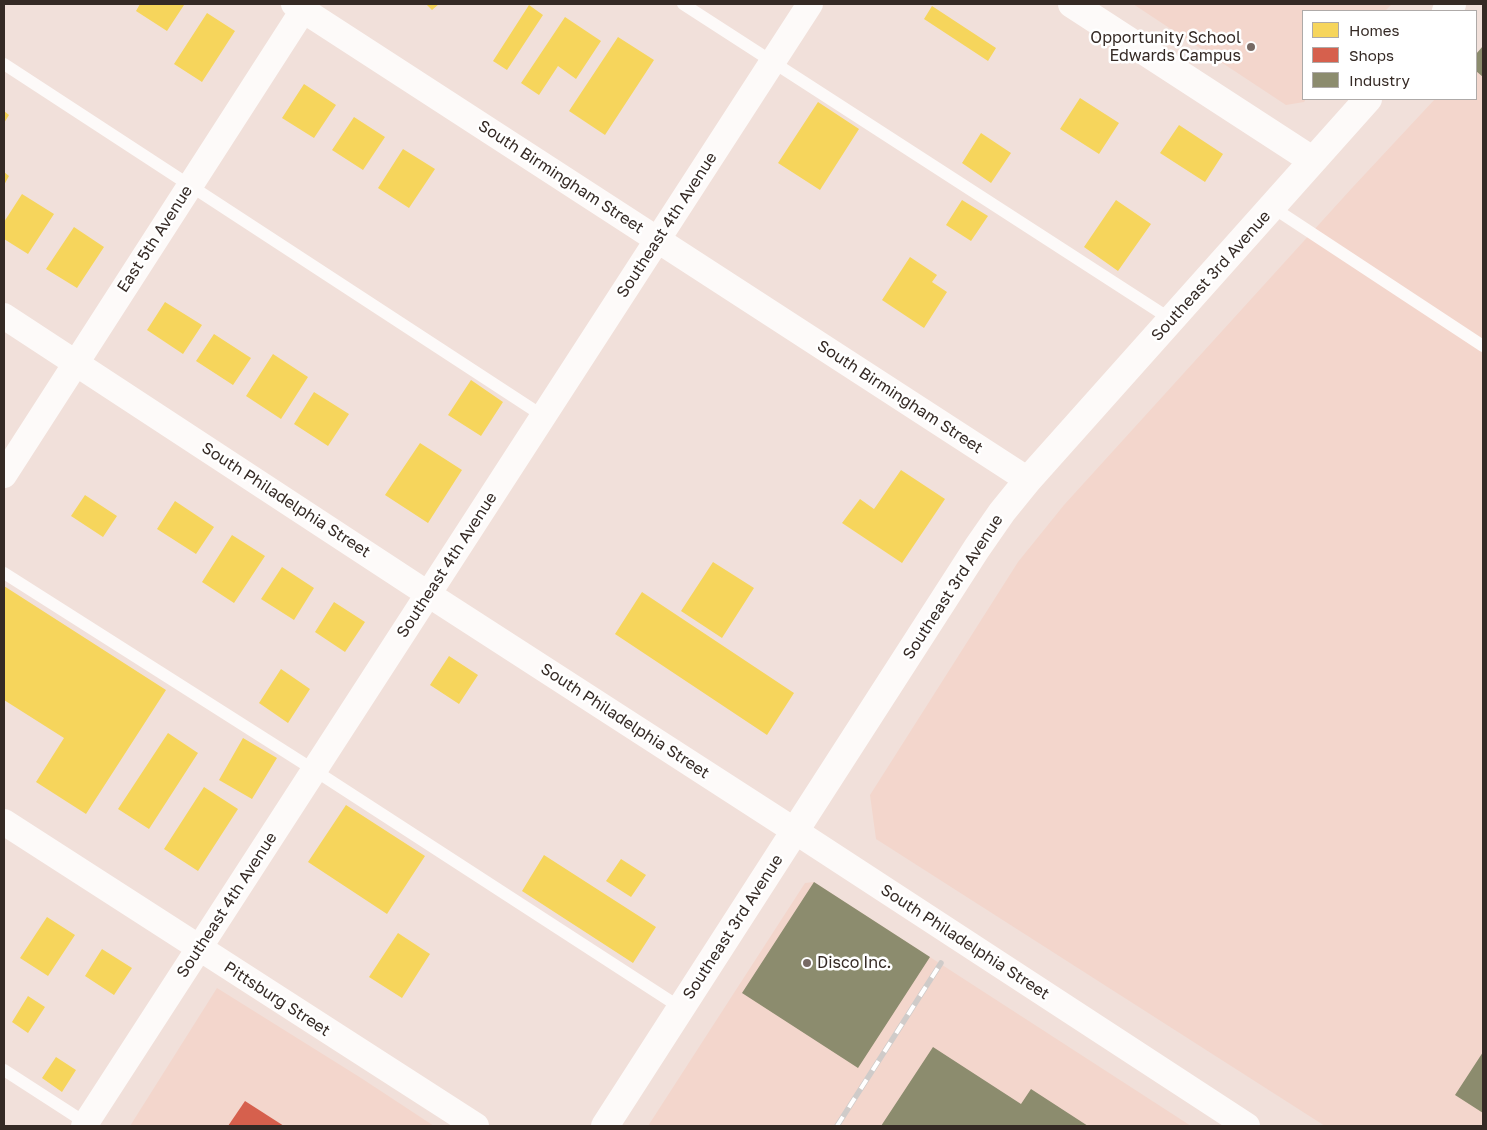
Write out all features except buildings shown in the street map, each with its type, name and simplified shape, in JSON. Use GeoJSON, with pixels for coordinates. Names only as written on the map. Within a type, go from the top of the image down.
{"type":"FeatureCollection","features":[{"type":"Feature","properties":{"kind":"main road"},"geometry":{"type":"LineString","coordinates":[[1072,4],[1312,160]]}},
{"type":"Feature","properties":{"kind":"main road","name":"Southeast 3rd Avenue"},"geometry":{"type":"LineString","coordinates":[[605,1126],[1002,512],[1028,480],[1367,100]]}},
{"type":"Feature","properties":{"kind":"street","name":"Southeast 4th Avenue"},"geometry":{"type":"LineString","coordinates":[[85,1125],[810,4]]}},
{"type":"Feature","properties":{"kind":"street","name":"East 5th Avenue"},"geometry":{"type":"LineString","coordinates":[[4,475],[302,6]]}},
{"type":"Feature","properties":{"kind":"street","name":"South Birmingham Street"},"geometry":{"type":"LineString","coordinates":[[302,6],[1028,480]]}},
{"type":"Feature","properties":{"kind":"street","name":"South Philadelphia Street"},"geometry":{"type":"LineString","coordinates":[[4,316],[428,594],[795,831],[1236,1123]]}},
{"type":"Feature","properties":{"kind":"street","name":"Pittsburg Street"},"geometry":{"type":"LineString","coordinates":[[4,822],[476,1126]]}},
{"type":"Feature","properties":{"kind":"lane"},"geometry":{"type":"LineString","coordinates":[[683,4],[1172,320]]}},
{"type":"Feature","properties":{"kind":"lane"},"geometry":{"type":"LineString","coordinates":[[4,64],[543,416]]}},
{"type":"Feature","properties":{"kind":"lane"},"geometry":{"type":"LineString","coordinates":[[1272,207],[1483,346]]}},
{"type":"Feature","properties":{"kind":"lane"},"geometry":{"type":"LineString","coordinates":[[4,573],[314,770],[681,1008]]}},
{"type":"Feature","properties":{"kind":"lane"},"geometry":{"type":"LineString","coordinates":[[4,1070],[85,1125]]}},
{"type":"Feature","properties":{"kind":"shaded area","name":"Opportunity School Edwards Campus"},"geometry":{"type":"Polygon","coordinates":[[[1133,4],[1392,4],[1386,10],[1302,10],[1302,100],[1305,100],[1304,102],[1286,105],[1133,4]]]}},
{"type":"Feature","properties":{"kind":"shaded area"},"geometry":{"type":"Polygon","coordinates":[[[1483,46],[1483,1126],[1325,1126],[876,839],[870,795],[1018,562],[1064,505],[1434,100],[1477,100],[1477,53],[1483,46]]]}},
{"type":"Feature","properties":{"kind":"shaded area"},"geometry":{"type":"Polygon","coordinates":[[[814,882],[1191,1126],[648,1126],[805,883],[814,882]]]}},
{"type":"Feature","properties":{"kind":"shaded area"},"geometry":{"type":"Polygon","coordinates":[[[217,988],[361,1078],[434,1126],[130,1126],[217,988]]]}},
{"type":"Feature","properties":{"kind":"railway"},"geometry":{"type":"LineString","coordinates":[[837,1126],[941,963]]}},
{"type":"Feature","properties":{"kind":"place","name":"Opportunity School Edwards Campus"},"geometry":{"type":"Point","coordinates":[1251,47]}},
{"type":"Feature","properties":{"kind":"place","name":"Disco Inc."},"geometry":{"type":"Point","coordinates":[807,963]}}]}
